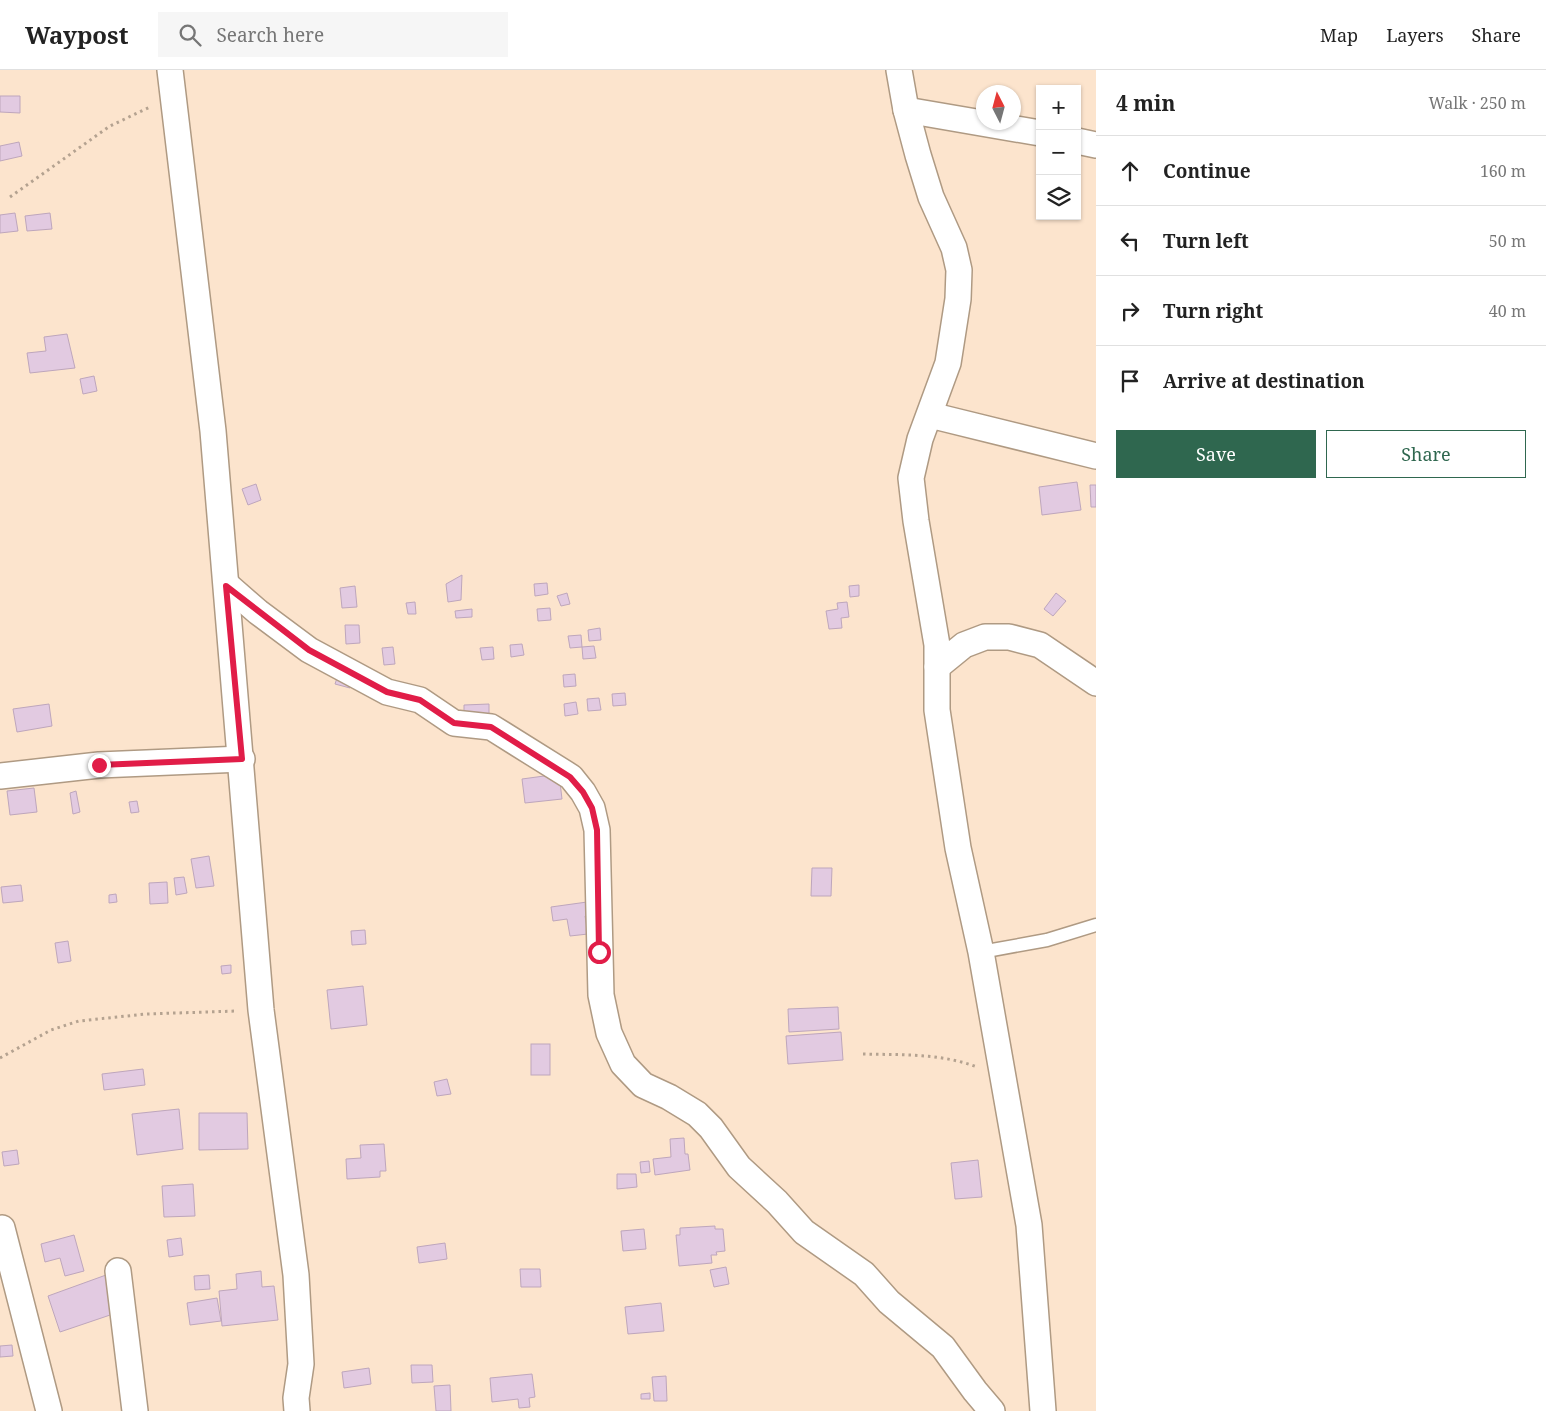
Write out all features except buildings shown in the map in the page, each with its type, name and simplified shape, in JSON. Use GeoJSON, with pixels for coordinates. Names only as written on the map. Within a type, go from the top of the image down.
{"type":"FeatureCollection","features":[{"type":"Feature","properties":{"kind":"street"},"geometry":{"type":"LineString","coordinates":[[170,70],[175,98],[213,431],[242,759],[260,1010],[296,1275],[301,1364],[296,1398],[297,1411]]}},
{"type":"Feature","properties":{"kind":"street"},"geometry":{"type":"LineString","coordinates":[[899,70],[906,110],[931,197],[954,248],[959,270],[958,299],[948,363],[920,439],[911,478],[916,521],[937,645],[937,710],[958,848],[981,952],[1030,1225],[1043,1411]]}},
{"type":"Feature","properties":{"kind":"street"},"geometry":{"type":"LineString","coordinates":[[906,110],[1036,132]]}},
{"type":"Feature","properties":{"kind":"street"},"geometry":{"type":"LineString","coordinates":[[1081,142],[1096,145]]}},
{"type":"Feature","properties":{"kind":"street"},"geometry":{"type":"LineString","coordinates":[[930,415],[1096,456]]}},
{"type":"Feature","properties":{"kind":"street"},"geometry":{"type":"LineString","coordinates":[[226,586],[258,612],[318,655],[387,692],[420,700],[454,723],[491,727],[570,777],[583,792],[592,808],[597,830],[601,994],[609,1033],[623,1064],[642,1085],[669,1097],[697,1114],[711,1128],[739,1167],[777,1202],[804,1232],[864,1274],[889,1302],[943,1347],[992,1411]]}},
{"type":"Feature","properties":{"kind":"street"},"geometry":{"type":"LineString","coordinates":[[937,667],[964,645],[985,637],[1009,637],[1040,645],[1096,683]]}},
{"type":"Feature","properties":{"kind":"street"},"geometry":{"type":"LineString","coordinates":[[0,776],[99,765],[242,759]]}},
{"type":"Feature","properties":{"kind":"street"},"geometry":{"type":"LineString","coordinates":[[2,1228],[49,1411]]}},
{"type":"Feature","properties":{"kind":"street"},"geometry":{"type":"LineString","coordinates":[[118,1270],[134,1411]]}},
{"type":"Feature","properties":{"kind":"lane"},"geometry":{"type":"LineString","coordinates":[[981,952],[1047,940],[1096,925]]}},
{"type":"Feature","properties":{"kind":"path"},"geometry":{"type":"LineString","coordinates":[[10,197],[110,126],[153,105],[175,98]]}},
{"type":"Feature","properties":{"kind":"path"},"geometry":{"type":"LineString","coordinates":[[0,1058],[51,1030],[78,1021],[146,1014],[260,1010]]}},
{"type":"Feature","properties":{"kind":"path"},"geometry":{"type":"LineString","coordinates":[[863,1054],[928,1055],[963,1062],[1003,1077]]}},
{"type":"Feature","properties":{"kind":"route"},"geometry":{"type":"LineString","coordinates":[[99,765],[242,759],[226,586],[309,650],[343,669],[387,692],[420,700],[454,723],[491,727],[570,777],[583,792],[592,808],[597,830],[599,859],[599,952]]}}]}
